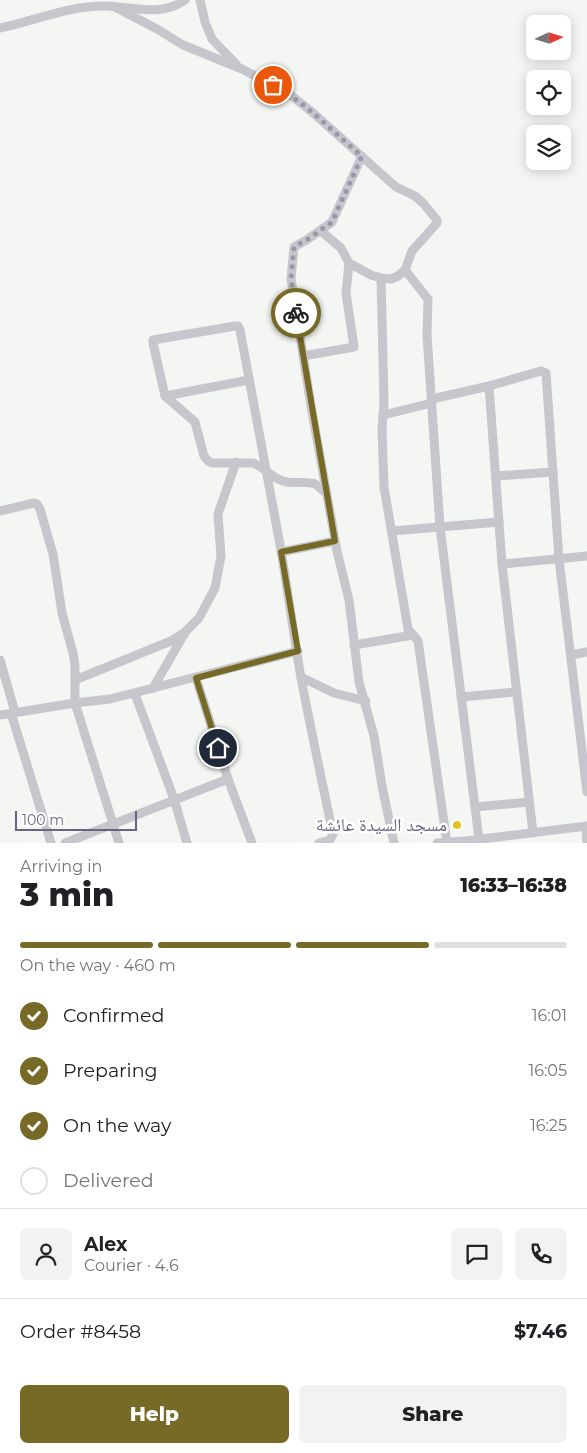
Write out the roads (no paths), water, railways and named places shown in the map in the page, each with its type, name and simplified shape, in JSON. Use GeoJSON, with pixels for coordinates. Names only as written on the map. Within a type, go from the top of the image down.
{"type":"FeatureCollection","features":[{"type":"Feature","properties":{"kind":"street"},"geometry":{"type":"LineString","coordinates":[[0,28],[57,12],[98,6],[148,10],[162,9],[185,0]]}},
{"type":"Feature","properties":{"kind":"street"},"geometry":{"type":"LineString","coordinates":[[200,0],[205,22],[212,39],[242,68]]}},
{"type":"Feature","properties":{"kind":"street"},"geometry":{"type":"LineString","coordinates":[[115,7],[183,45],[242,68],[288,93],[396,187],[415,196],[437,220],[436,226],[421,240],[412,252],[405,270],[398,276],[391,279],[381,278],[349,263]]}},
{"type":"Feature","properties":{"kind":"street"},"geometry":{"type":"LineString","coordinates":[[362,156],[335,218],[321,231],[293,249],[291,279],[335,541],[349,600],[360,682],[366,701],[394,843]]}},
{"type":"Feature","properties":{"kind":"street"},"geometry":{"type":"LineString","coordinates":[[303,356],[354,347],[346,293],[349,263],[341,248],[321,231]]}},
{"type":"Feature","properties":{"kind":"street"},"geometry":{"type":"LineString","coordinates":[[405,270],[428,299],[427,334],[440,527],[479,839]]}},
{"type":"Feature","properties":{"kind":"street"},"geometry":{"type":"LineString","coordinates":[[381,278],[384,487],[408,628],[418,641],[447,843]]}},
{"type":"Feature","properties":{"kind":"street"},"geometry":{"type":"LineString","coordinates":[[321,843],[330,840],[333,834],[301,677],[281,552],[266,471],[249,380],[238,326],[153,340],[152,343],[165,396],[195,422],[204,456],[208,461],[212,463],[253,463],[266,471],[286,482],[314,484],[327,494]]}},
{"type":"Feature","properties":{"kind":"street"},"geometry":{"type":"LineString","coordinates":[[383,415],[542,371],[546,373],[559,558],[587,792]]}},
{"type":"Feature","properties":{"kind":"street"},"geometry":{"type":"LineString","coordinates":[[165,396],[249,380]]}},
{"type":"Feature","properties":{"kind":"street"},"geometry":{"type":"LineString","coordinates":[[489,386],[502,564],[529,802],[530,833],[528,843]]}},
{"type":"Feature","properties":{"kind":"street"},"geometry":{"type":"LineString","coordinates":[[75,680],[171,640],[186,631],[199,618],[215,588],[221,556],[218,514],[236,462]]}},
{"type":"Feature","properties":{"kind":"street"},"geometry":{"type":"LineString","coordinates":[[496,476],[553,472]]}},
{"type":"Feature","properties":{"kind":"street"},"geometry":{"type":"LineString","coordinates":[[0,511],[34,503],[38,504],[40,509],[53,554],[64,621],[73,653],[75,703],[119,843]]}},
{"type":"Feature","properties":{"kind":"street"},"geometry":{"type":"LineString","coordinates":[[392,531],[499,522]]}},
{"type":"Feature","properties":{"kind":"street"},"geometry":{"type":"LineString","coordinates":[[281,552],[335,541]]}},
{"type":"Feature","properties":{"kind":"street"},"geometry":{"type":"LineString","coordinates":[[502,564],[587,556]]}},
{"type":"Feature","properties":{"kind":"street"},"geometry":{"type":"LineString","coordinates":[[153,688],[186,631]]}},
{"type":"Feature","properties":{"kind":"street"},"geometry":{"type":"LineString","coordinates":[[354,645],[413,635]]}},
{"type":"Feature","properties":{"kind":"street"},"geometry":{"type":"LineString","coordinates":[[0,716],[135,694],[298,651]]}},
{"type":"Feature","properties":{"kind":"street"},"geometry":{"type":"LineString","coordinates":[[570,654],[587,652]]}},
{"type":"Feature","properties":{"kind":"street"},"geometry":{"type":"LineString","coordinates":[[0,660],[13,713],[51,843]]}},
{"type":"Feature","properties":{"kind":"street"},"geometry":{"type":"LineString","coordinates":[[301,677],[334,692],[366,701]]}},
{"type":"Feature","properties":{"kind":"street"},"geometry":{"type":"LineString","coordinates":[[196,678],[228,779],[252,843]]}},
{"type":"Feature","properties":{"kind":"street"},"geometry":{"type":"LineString","coordinates":[[461,697],[516,692]]}},
{"type":"Feature","properties":{"kind":"street"},"geometry":{"type":"LineString","coordinates":[[135,694],[174,799],[187,843]]}},
{"type":"Feature","properties":{"kind":"street"},"geometry":{"type":"LineString","coordinates":[[65,843],[228,779]]}},
{"type":"Feature","properties":{"kind":"street"},"geometry":{"type":"LineString","coordinates":[[475,807],[529,802]]}},
{"type":"Feature","properties":{"kind":"street"},"geometry":{"type":"LineString","coordinates":[[437,843],[466,842],[586,826],[587,843]]}},
{"type":"Feature","properties":{"kind":"place","name":"مسجد السيدة عائشة"},"geometry":{"type":"Point","coordinates":[457,825]}}]}
